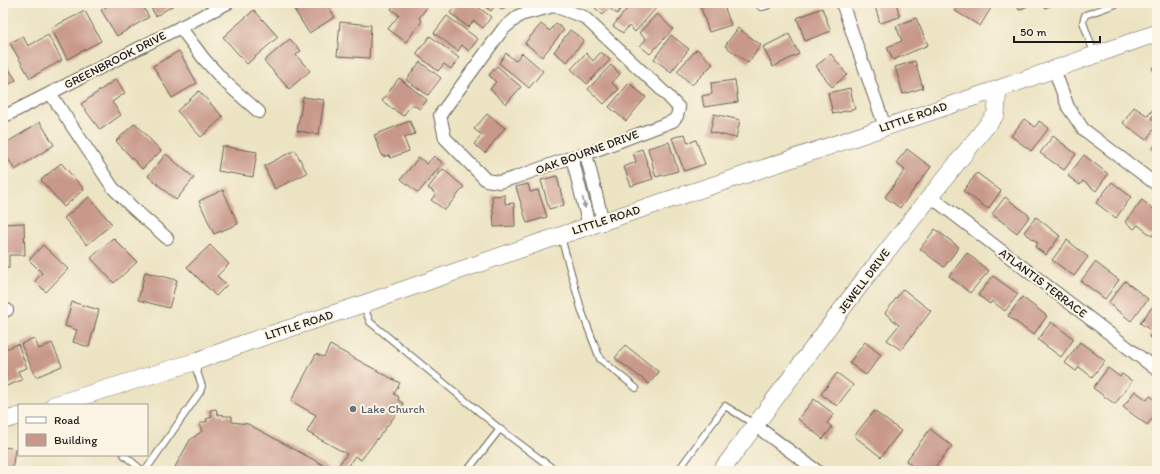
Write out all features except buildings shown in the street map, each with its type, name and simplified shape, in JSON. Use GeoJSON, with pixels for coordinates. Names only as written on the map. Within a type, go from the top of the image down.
{"type":"FeatureCollection","features":[{"type":"Feature","properties":{"kind":"street","name":"GREENBROOK DRIVE"},"geometry":{"type":"LineString","coordinates":[[3,117],[228,3]]}},
{"type":"Feature","properties":{"kind":"street"},"geometry":{"type":"LineString","coordinates":[[842,3],[885,127]]}},
{"type":"Feature","properties":{"kind":"street","name":"OAK BOURNE DRIVE"},"geometry":{"type":"LineString","coordinates":[[554,6],[584,17],[679,108],[677,116],[673,121],[586,154],[499,182],[486,180],[445,138],[440,115],[503,29],[520,15],[554,6]]}},
{"type":"Feature","properties":{"kind":"street"},"geometry":{"type":"LineString","coordinates":[[180,27],[204,59],[225,82],[259,112]]}},
{"type":"Feature","properties":{"kind":"street","name":"LITTLE ROAD"},"geometry":{"type":"LineString","coordinates":[[58,404],[87,397],[194,362],[245,343],[560,236],[998,89],[1157,33]]}},
{"type":"Feature","properties":{"kind":"street"},"geometry":{"type":"LineString","coordinates":[[1054,69],[1068,107],[1083,129],[1157,185]]}},
{"type":"Feature","properties":{"kind":"street","name":"JEWELL DRIVE"},"geometry":{"type":"LineString","coordinates":[[721,471],[756,426],[862,281],[996,114],[998,89]]}},
{"type":"Feature","properties":{"kind":"street"},"geometry":{"type":"LineString","coordinates":[[50,93],[113,188],[167,238]]}},
{"type":"Feature","properties":{"kind":"street"},"geometry":{"type":"LineString","coordinates":[[586,154],[596,224]]}},
{"type":"Feature","properties":{"kind":"street"},"geometry":{"type":"LineString","coordinates":[[572,158],[596,224]]}},
{"type":"Feature","properties":{"kind":"street","name":"ATLANTIS TERRACE"},"geometry":{"type":"LineString","coordinates":[[930,196],[1157,370]]}},
{"type":"Feature","properties":{"kind":"street"},"geometry":{"type":"LineString","coordinates":[[3,421],[18,416]]}},
{"type":"Feature","properties":{"kind":"street"},"geometry":{"type":"LineString","coordinates":[[756,426],[818,471]]}},
{"type":"Feature","properties":{"kind":"lane"},"geometry":{"type":"LineString","coordinates":[[1094,55],[1083,22],[1086,15],[1119,3]]}},
{"type":"Feature","properties":{"kind":"lane"},"geometry":{"type":"LineString","coordinates":[[560,236],[582,312],[600,359],[636,388]]}},
{"type":"Feature","properties":{"kind":"lane"},"geometry":{"type":"LineString","coordinates":[[363,304],[370,322],[500,429],[556,471]]}},
{"type":"Feature","properties":{"kind":"lane"},"geometry":{"type":"LineString","coordinates":[[125,456],[144,471],[200,392],[202,386],[194,362]]}},
{"type":"Feature","properties":{"kind":"lane"},"geometry":{"type":"LineString","coordinates":[[678,471],[725,406],[756,426]]}},
{"type":"Feature","properties":{"kind":"lane"},"geometry":{"type":"LineString","coordinates":[[467,471],[500,429]]}},
{"type":"Feature","properties":{"kind":"place","name":"Lake Church"},"geometry":{"type":"Point","coordinates":[353,409]}}]}
